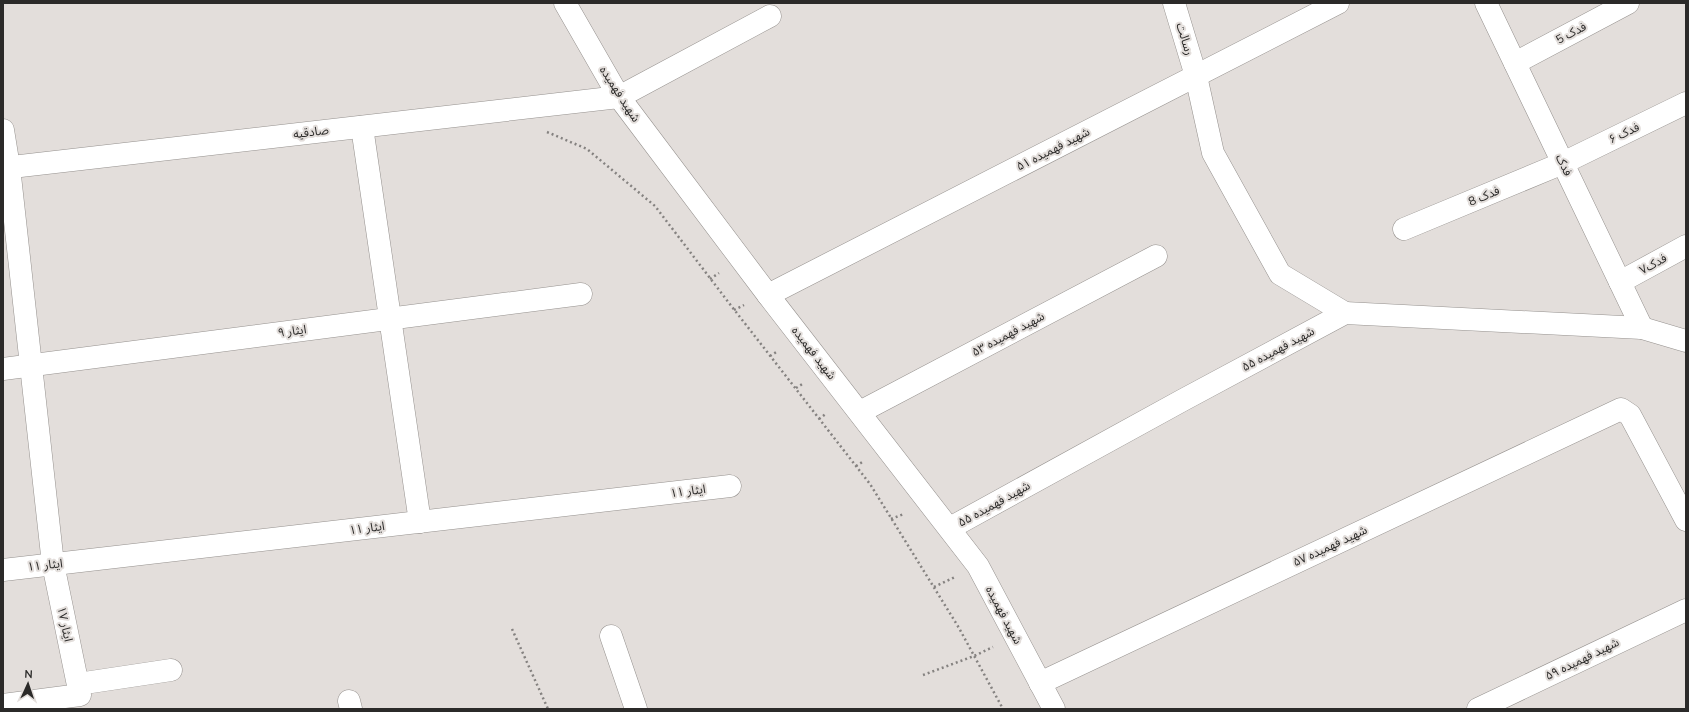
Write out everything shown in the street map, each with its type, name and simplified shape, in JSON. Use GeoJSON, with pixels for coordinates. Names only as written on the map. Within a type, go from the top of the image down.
{"type":"FeatureCollection","features":[{"type":"Feature","properties":{"kind":"street","name":"شهید فهمیده"},"geometry":{"type":"LineString","coordinates":[[565,3],[619,97],[768,295],[978,566],[1054,709]]}},
{"type":"Feature","properties":{"kind":"street","name":"رسالت"},"geometry":{"type":"LineString","coordinates":[[1174,3],[1196,76],[1212,153],[1280,274],[1345,313]]}},
{"type":"Feature","properties":{"kind":"street","name":"فدک"},"geometry":{"type":"LineString","coordinates":[[1486,3],[1642,328]]}},
{"type":"Feature","properties":{"kind":"street","name":"فدک 5"},"geometry":{"type":"LineString","coordinates":[[1515,63],[1628,3]]}},
{"type":"Feature","properties":{"kind":"street","name":"شهید فهمیده ۵۱"},"geometry":{"type":"LineString","coordinates":[[768,295],[1196,76],[1325,6]]}},
{"type":"Feature","properties":{"kind":"street"},"geometry":{"type":"LineString","coordinates":[[619,97],[770,16]]}},
{"type":"Feature","properties":{"kind":"street","name":"صادقیه"},"geometry":{"type":"LineString","coordinates":[[6,167],[619,97]]}},
{"type":"Feature","properties":{"kind":"street","name":"فدک ۶"},"geometry":{"type":"LineString","coordinates":[[1563,163],[1686,103]]}},
{"type":"Feature","properties":{"kind":"street"},"geometry":{"type":"LineString","coordinates":[[362,127],[420,522]]}},
{"type":"Feature","properties":{"kind":"street","name":"ایثار ۱۷"},"geometry":{"type":"LineString","coordinates":[[3,130],[6,167],[31,366],[52,564],[78,684]]}},
{"type":"Feature","properties":{"kind":"street","name":"فدک 8"},"geometry":{"type":"LineString","coordinates":[[1404,229],[1563,163]]}},
{"type":"Feature","properties":{"kind":"street","name":"فدک۷"},"geometry":{"type":"LineString","coordinates":[[1620,282],[1686,246]]}},
{"type":"Feature","properties":{"kind":"street","name":"شهید فهمیده ۵۳"},"geometry":{"type":"LineString","coordinates":[[860,412],[1156,256]]}},
{"type":"Feature","properties":{"kind":"street","name":"ایثار ۹"},"geometry":{"type":"LineString","coordinates":[[3,369],[581,294]]}},
{"type":"Feature","properties":{"kind":"street"},"geometry":{"type":"LineString","coordinates":[[1345,313],[1642,328],[1686,341]]}},
{"type":"Feature","properties":{"kind":"street","name":"شهید فهمیده ۵۵"},"geometry":{"type":"LineString","coordinates":[[950,528],[1345,313]]}},
{"type":"Feature","properties":{"kind":"street","name":"شهید فهمیده ۵۷"},"geometry":{"type":"LineString","coordinates":[[1040,683],[1620,409],[1630,415],[1686,520]]}},
{"type":"Feature","properties":{"kind":"street","name":"ایثار ۱۱"},"geometry":{"type":"LineString","coordinates":[[3,570],[730,486]]}},
{"type":"Feature","properties":{"kind":"street","name":"شهید فهمیده ۵۹"},"geometry":{"type":"LineString","coordinates":[[1478,709],[1686,610]]}},
{"type":"Feature","properties":{"kind":"street"},"geometry":{"type":"LineString","coordinates":[[611,636],[636,709]]}},
{"type":"Feature","properties":{"kind":"street"},"geometry":{"type":"LineString","coordinates":[[3,705],[80,695],[78,684],[171,670]]}},
{"type":"Feature","properties":{"kind":"path"},"geometry":{"type":"LineString","coordinates":[[545,132],[587,149],[655,206],[870,484],[955,621],[1003,709]]}},
{"type":"Feature","properties":{"kind":"path"},"geometry":{"type":"LineString","coordinates":[[512,629],[548,709]]}},
{"type":"Feature","properties":{"kind":"path"},"geometry":{"type":"LineString","coordinates":[[923,675],[974,656],[1015,636]]}}]}
